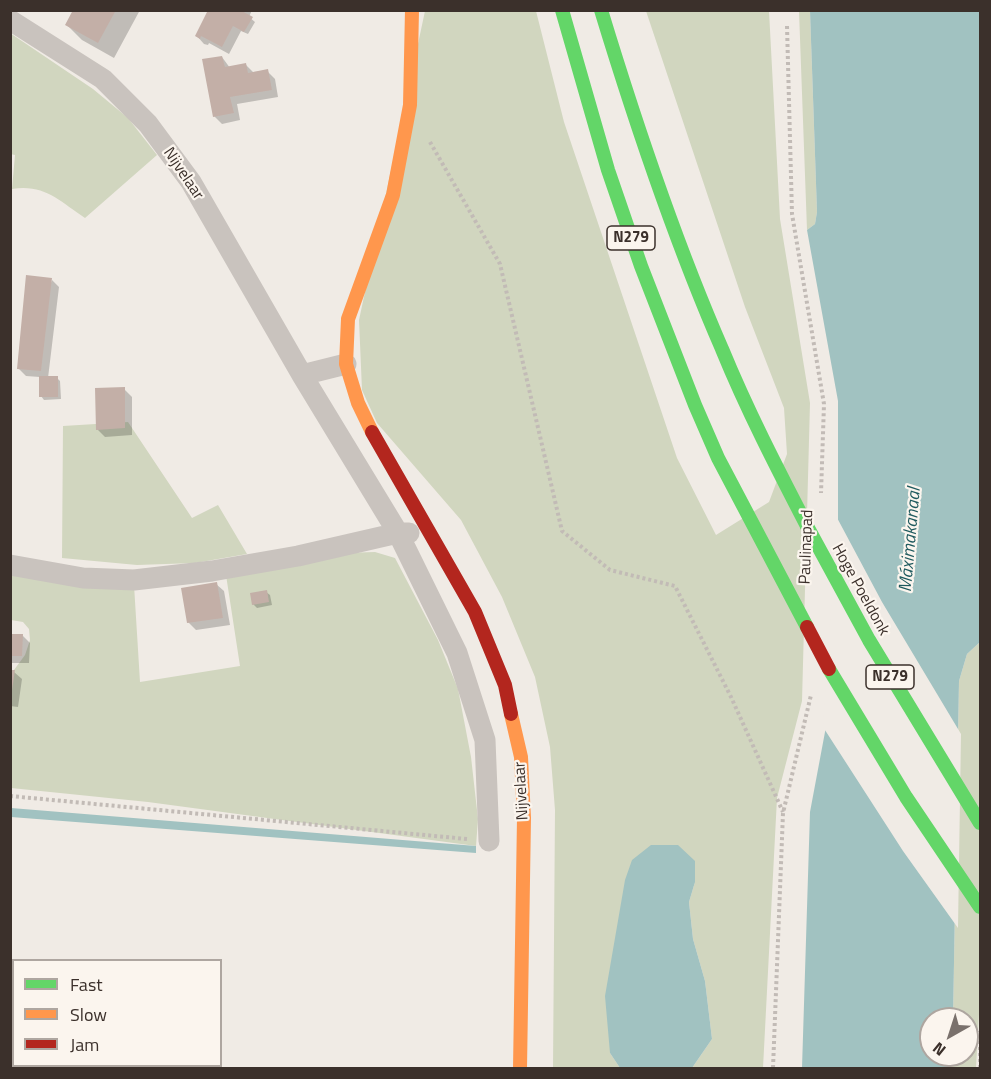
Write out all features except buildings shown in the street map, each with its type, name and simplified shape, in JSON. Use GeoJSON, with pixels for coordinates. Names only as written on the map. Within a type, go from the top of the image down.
{"type":"FeatureCollection","features":[{"type":"Feature","properties":{"kind":"main road","name":"Nijvelaar"},"geometry":{"type":"LineString","coordinates":[[412,10],[410,105],[393,195],[348,320],[346,364],[358,403],[375,439],[475,612],[505,685],[521,757],[524,818],[520,1068]]}},
{"type":"Feature","properties":{"kind":"main road","name":"N279"},"geometry":{"type":"LineString","coordinates":[[562,10],[608,170],[641,266],[718,458],[829,669],[906,797],[981,906]]}},
{"type":"Feature","properties":{"kind":"main road","name":"Hoge Poeldonk"},"geometry":{"type":"LineString","coordinates":[[601,10],[648,156],[712,327],[776,465],[836,583],[910,712],[981,823]]}},
{"type":"Feature","properties":{"kind":"street","name":"Nijvelaar"},"geometry":{"type":"LineString","coordinates":[[10,20],[103,79],[148,124],[191,182],[302,375],[398,533],[457,653],[485,740],[489,841]]}},
{"type":"Feature","properties":{"kind":"street"},"geometry":{"type":"LineString","coordinates":[[302,375],[346,364]]}},
{"type":"Feature","properties":{"kind":"street"},"geometry":{"type":"LineString","coordinates":[[10,565],[83,578],[134,580],[212,571],[298,556],[398,533],[431,533]]}},
{"type":"Feature","properties":{"kind":"path","name":"Paulinapad"},"geometry":{"type":"LineString","coordinates":[[787,26],[792,214],[825,404],[821,497]]}},
{"type":"Feature","properties":{"kind":"path"},"geometry":{"type":"LineString","coordinates":[[410,105],[500,264],[562,531],[610,570],[675,586],[731,697],[783,813]]}},
{"type":"Feature","properties":{"kind":"path"},"geometry":{"type":"LineString","coordinates":[[773,1068],[783,813],[812,693]]}},
{"type":"Feature","properties":{"kind":"path"},"geometry":{"type":"LineString","coordinates":[[10,796],[489,841]]}},
{"type":"Feature","properties":{"kind":"path"},"geometry":{"type":"LineString","coordinates":[[980,1068],[981,1031]]}},
{"type":"Feature","properties":{"kind":"green space"},"geometry":{"type":"Polygon","coordinates":[[[425,11],[536,11],[564,122],[677,458],[716,535],[769,502],[787,454],[784,408],[745,307],[646,11],[769,11],[780,219],[810,403],[802,701],[777,798],[763,1068],[692,1068],[712,1039],[705,981],[693,939],[689,902],[695,882],[610,1053],[620,1068],[553,1068],[555,810],[550,747],[535,677],[502,597],[461,520],[377,423],[362,390],[359,320],[425,11]]]}},
{"type":"Feature","properties":{"kind":"green space"},"geometry":{"type":"Polygon","coordinates":[[[799,11],[810,11],[817,212],[815,224],[807,230],[799,11]]]}},
{"type":"Feature","properties":{"kind":"green space"},"geometry":{"type":"Polygon","coordinates":[[[10,33],[93,89],[128,118],[157,155],[85,218],[43,191],[12,189],[15,155],[10,154],[10,33]]]}},
{"type":"Feature","properties":{"kind":"green space"},"geometry":{"type":"Polygon","coordinates":[[[128,422],[192,518],[218,505],[247,554],[195,563],[137,565],[62,558],[63,426],[128,422]]]}},
{"type":"Feature","properties":{"kind":"green space"},"geometry":{"type":"Polygon","coordinates":[[[375,552],[395,558],[438,640],[458,689],[471,757],[478,819],[476,846],[148,802],[11,788],[11,674],[25,655],[30,640],[29,629],[23,622],[11,620],[10,570],[134,585],[140,682],[240,666],[226,575],[343,553],[375,552]]]}},
{"type":"Feature","properties":{"kind":"green space"},"geometry":{"type":"Polygon","coordinates":[[[980,642],[979,1014],[979,1007],[953,1007],[959,681],[967,654],[980,642]]]}},
{"type":"Feature","properties":{"kind":"green space"},"geometry":{"type":"Polygon","coordinates":[[[951,1067],[976,1067],[976,1068],[951,1067]]]}},
{"type":"Feature","properties":{"kind":"water","name":"Máximakanaal"},"geometry":{"type":"Polygon","coordinates":[[[810,11],[980,11],[980,642],[967,654],[959,681],[953,1007],[919,1007],[919,1067],[951,1068],[802,1068],[810,812],[828,716],[838,550],[838,401],[807,230],[815,224],[817,212],[810,11]]]}},
{"type":"Feature","properties":{"kind":"water"},"geometry":{"type":"Polygon","coordinates":[[[11,808],[476,846],[476,853],[11,817],[11,808]]]}},
{"type":"Feature","properties":{"kind":"water"},"geometry":{"type":"Polygon","coordinates":[[[651,845],[678,845],[695,861],[695,882],[689,902],[693,939],[705,981],[712,1039],[692,1068],[620,1068],[610,1053],[605,996],[625,880],[632,860],[651,845]]]}},
{"type":"Feature","properties":{"kind":"pier"},"geometry":{"type":"Polygon","coordinates":[[[835,514],[882,602],[961,734],[958,928],[903,851],[823,727],[835,550],[835,514]]]}},
{"type":"Feature","properties":{"kind":"traffic: fast"},"geometry":{"type":"LineString","coordinates":[[562,10],[608,170],[641,266],[695,405],[718,458],[807,627]]}},
{"type":"Feature","properties":{"kind":"traffic: fast"},"geometry":{"type":"LineString","coordinates":[[601,10],[642,139],[704,308],[742,394],[807,526]]}},
{"type":"Feature","properties":{"kind":"traffic: fast"},"geometry":{"type":"LineString","coordinates":[[807,526],[869,640],[980,823]]}},
{"type":"Feature","properties":{"kind":"traffic: fast"},"geometry":{"type":"LineString","coordinates":[[829,669],[906,797],[980,907]]}},
{"type":"Feature","properties":{"kind":"traffic: slow"},"geometry":{"type":"LineString","coordinates":[[372,432],[358,403],[346,364],[348,319],[393,195],[410,105],[412,10]]}},
{"type":"Feature","properties":{"kind":"traffic: slow"},"geometry":{"type":"LineString","coordinates":[[511,714],[521,757],[524,818],[520,1068]]}},
{"type":"Feature","properties":{"kind":"traffic: jam"},"geometry":{"type":"LineString","coordinates":[[372,432],[475,612],[505,685],[511,714]]}},
{"type":"Feature","properties":{"kind":"traffic: jam"},"geometry":{"type":"LineString","coordinates":[[807,627],[829,669]]}}]}
